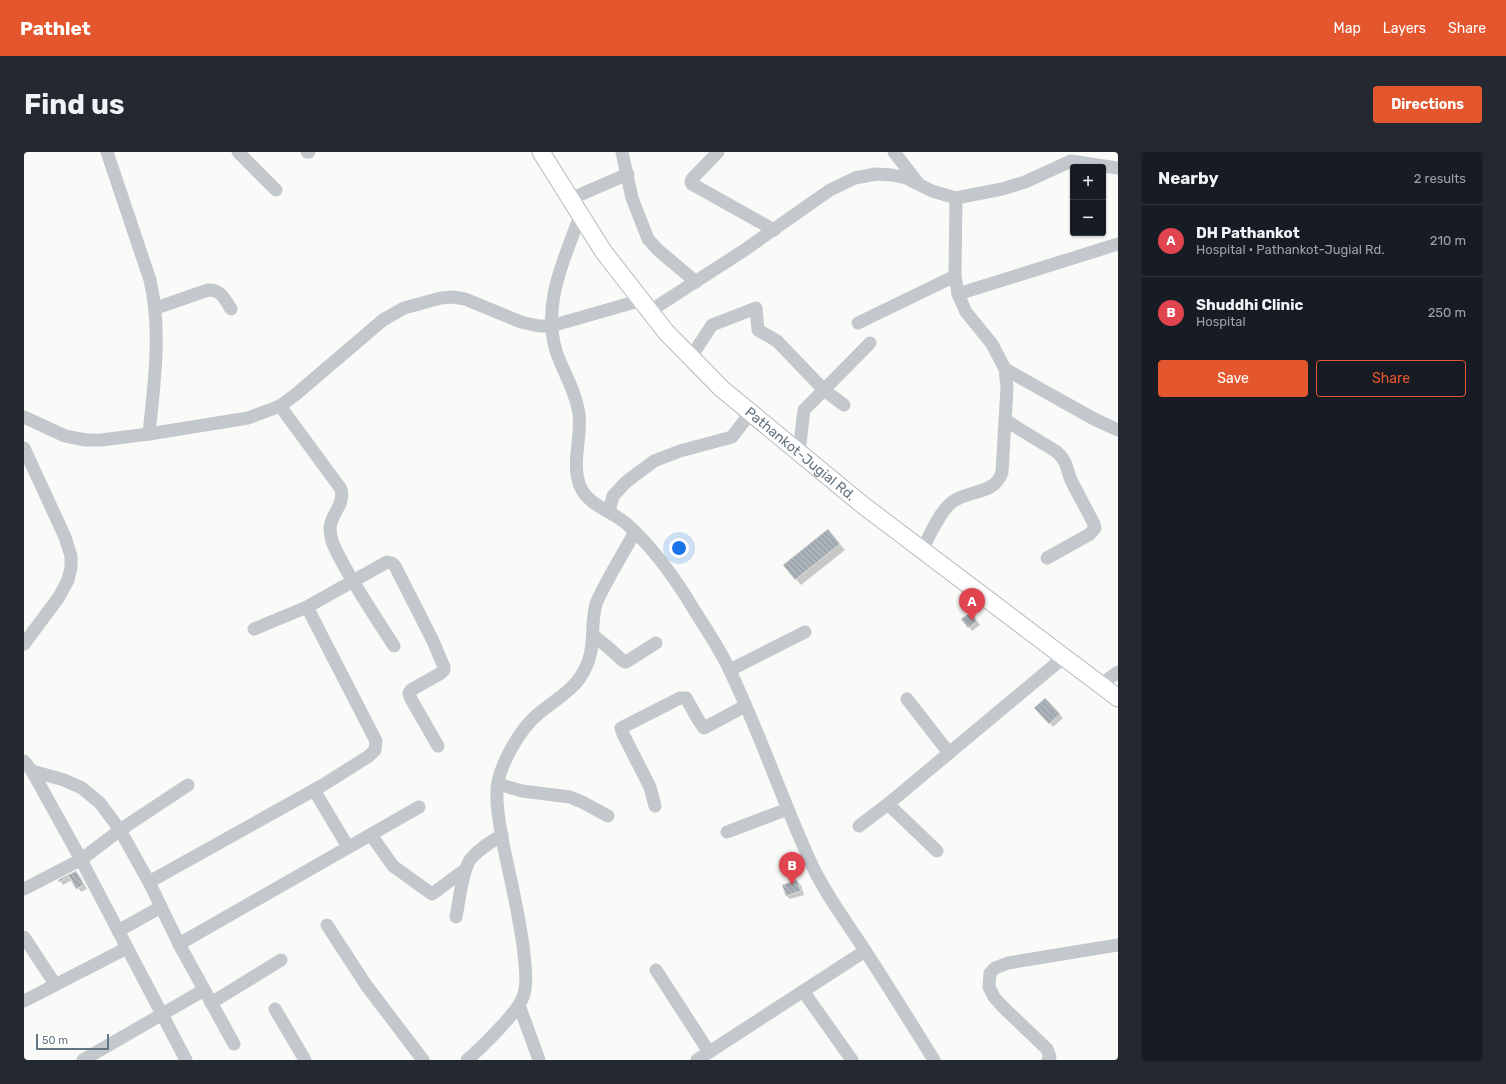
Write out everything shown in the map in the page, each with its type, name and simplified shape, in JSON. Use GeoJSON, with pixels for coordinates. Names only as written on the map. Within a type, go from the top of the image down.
{"type":"FeatureCollection","features":[{"type":"Feature","properties":{"kind":"main road","name":"Pathankot-Jugial Rd."},"geometry":{"type":"LineString","coordinates":[[542,152],[602,251],[666,332],[722,389],[864,506],[1063,658],[1118,698]]}},
{"type":"Feature","properties":{"kind":"street"},"geometry":{"type":"LineString","coordinates":[[107,152],[150,280],[156,308],[157,355],[149,434]]}},
{"type":"Feature","properties":{"kind":"street"},"geometry":{"type":"LineString","coordinates":[[238,152],[276,190]]}},
{"type":"Feature","properties":{"kind":"street"},"geometry":{"type":"LineString","coordinates":[[622,152],[632,198],[648,239],[658,250],[696,282]]}},
{"type":"Feature","properties":{"kind":"street"},"geometry":{"type":"LineString","coordinates":[[718,152],[692,179],[692,184],[774,230]]}},
{"type":"Feature","properties":{"kind":"street"},"geometry":{"type":"LineString","coordinates":[[895,152],[919,184]]}},
{"type":"Feature","properties":{"kind":"street"},"geometry":{"type":"LineString","coordinates":[[1071,152],[1079,162]]}},
{"type":"Feature","properties":{"kind":"street"},"geometry":{"type":"LineString","coordinates":[[24,417],[65,436],[75,439],[101,440],[248,418],[280,406],[383,320],[404,308],[453,297],[464,299],[521,322],[539,326],[551,326],[646,306],[696,282],[774,230],[830,190],[855,178],[876,174],[892,175],[906,178],[932,191],[956,198],[1002,189],[1025,182],[1071,161],[1118,168]]}},
{"type":"Feature","properties":{"kind":"street"},"geometry":{"type":"LineString","coordinates":[[570,199],[628,174]]}},
{"type":"Feature","properties":{"kind":"street"},"geometry":{"type":"LineString","coordinates":[[922,550],[946,508],[951,503],[962,497],[982,491],[996,483],[1000,479],[1002,472],[1007,388],[1005,369],[992,344],[966,312],[958,294],[955,276],[956,198]]}},
{"type":"Feature","properties":{"kind":"street"},"geometry":{"type":"LineString","coordinates":[[580,216],[556,283],[551,326],[553,339],[561,366],[577,400],[580,418],[577,477],[586,497],[627,524],[636,532],[660,560],[730,670],[816,874],[934,1060]]}},
{"type":"Feature","properties":{"kind":"street"},"geometry":{"type":"LineString","coordinates":[[958,294],[1118,244]]}},
{"type":"Feature","properties":{"kind":"street"},"geometry":{"type":"LineString","coordinates":[[858,323],[955,276]]}},
{"type":"Feature","properties":{"kind":"street"},"geometry":{"type":"LineString","coordinates":[[156,308],[208,290],[214,290],[220,292],[231,310]]}},
{"type":"Feature","properties":{"kind":"street"},"geometry":{"type":"LineString","coordinates":[[691,357],[712,325],[756,308],[758,330],[777,341],[824,390],[844,405]]}},
{"type":"Feature","properties":{"kind":"street"},"geometry":{"type":"LineString","coordinates":[[799,452],[804,410],[870,343]]}},
{"type":"Feature","properties":{"kind":"street"},"geometry":{"type":"LineString","coordinates":[[1005,369],[1094,419],[1118,430]]}},
{"type":"Feature","properties":{"kind":"street"},"geometry":{"type":"LineString","coordinates":[[280,406],[341,489],[343,499],[331,523],[330,529],[332,541],[352,581],[394,646]]}},
{"type":"Feature","properties":{"kind":"street"},"geometry":{"type":"LineString","coordinates":[[609,512],[613,496],[626,482],[654,461],[680,451],[732,437],[751,412]]}},
{"type":"Feature","properties":{"kind":"street"},"geometry":{"type":"LineString","coordinates":[[1004,420],[1057,452],[1063,458],[1068,465],[1072,481],[1094,524],[1095,528],[1090,534],[1047,558]]}},
{"type":"Feature","properties":{"kind":"street"},"geometry":{"type":"LineString","coordinates":[[24,448],[65,537],[71,556],[72,567],[68,580],[59,597],[24,644]]}},
{"type":"Feature","properties":{"kind":"street"},"geometry":{"type":"LineString","coordinates":[[467,1060],[494,1034],[519,1005],[523,998],[525,986],[522,935],[502,835],[496,791],[501,769],[526,725],[580,678],[591,656],[596,604],[601,592],[636,532]]}},
{"type":"Feature","properties":{"kind":"street"},"geometry":{"type":"LineString","coordinates":[[254,629],[307,607],[387,562],[392,563],[395,566],[440,654],[444,667],[444,670],[441,673],[411,690],[409,693],[438,746]]}},
{"type":"Feature","properties":{"kind":"street"},"geometry":{"type":"LineString","coordinates":[[149,882],[314,790],[369,756],[375,750],[376,741],[307,607]]}},
{"type":"Feature","properties":{"kind":"street"},"geometry":{"type":"LineString","coordinates":[[730,670],[805,632]]}},
{"type":"Feature","properties":{"kind":"street"},"geometry":{"type":"LineString","coordinates":[[593,635],[626,662],[656,643]]}},
{"type":"Feature","properties":{"kind":"street"},"geometry":{"type":"LineString","coordinates":[[859,826],[888,804],[1063,658]]}},
{"type":"Feature","properties":{"kind":"street"},"geometry":{"type":"LineString","coordinates":[[1100,685],[1118,672]]}},
{"type":"Feature","properties":{"kind":"street"},"geometry":{"type":"LineString","coordinates":[[655,806],[650,787],[621,728],[680,698],[686,698],[704,728],[745,706]]}},
{"type":"Feature","properties":{"kind":"street"},"geometry":{"type":"LineString","coordinates":[[906,699],[949,753]]}},
{"type":"Feature","properties":{"kind":"street"},"geometry":{"type":"LineString","coordinates":[[28,766],[82,788],[100,803],[120,830],[149,882],[179,944],[234,1044]]}},
{"type":"Feature","properties":{"kind":"street"},"geometry":{"type":"LineString","coordinates":[[28,766],[82,859],[186,1060]]}},
{"type":"Feature","properties":{"kind":"street"},"geometry":{"type":"LineString","coordinates":[[498,784],[522,791],[570,798],[582,802],[608,816]]}},
{"type":"Feature","properties":{"kind":"street"},"geometry":{"type":"LineString","coordinates":[[24,889],[82,859],[120,830],[188,785]]}},
{"type":"Feature","properties":{"kind":"street"},"geometry":{"type":"LineString","coordinates":[[314,790],[348,847]]}},
{"type":"Feature","properties":{"kind":"street"},"geometry":{"type":"LineString","coordinates":[[888,804],[937,851]]}},
{"type":"Feature","properties":{"kind":"street"},"geometry":{"type":"LineString","coordinates":[[179,944],[419,806]]}},
{"type":"Feature","properties":{"kind":"street"},"geometry":{"type":"LineString","coordinates":[[727,832],[788,809]]}},
{"type":"Feature","properties":{"kind":"street"},"geometry":{"type":"LineString","coordinates":[[371,834],[393,866],[432,894],[466,869]]}},
{"type":"Feature","properties":{"kind":"street"},"geometry":{"type":"LineString","coordinates":[[456,917],[469,861],[484,846],[502,835]]}},
{"type":"Feature","properties":{"kind":"street"},"geometry":{"type":"LineString","coordinates":[[118,931],[161,907]]}},
{"type":"Feature","properties":{"kind":"street"},"geometry":{"type":"LineString","coordinates":[[327,925],[366,985],[423,1060]]}},
{"type":"Feature","properties":{"kind":"street"},"geometry":{"type":"LineString","coordinates":[[24,937],[55,984]]}},
{"type":"Feature","properties":{"kind":"street"},"geometry":{"type":"LineString","coordinates":[[1048,1060],[1050,1053],[1047,1049],[1003,1008],[994,996],[989,987],[990,973],[995,968],[1008,964],[1118,945]]}},
{"type":"Feature","properties":{"kind":"street"},"geometry":{"type":"LineString","coordinates":[[24,1001],[127,948]]}},
{"type":"Feature","properties":{"kind":"street"},"geometry":{"type":"LineString","coordinates":[[697,1060],[865,951]]}},
{"type":"Feature","properties":{"kind":"street"},"geometry":{"type":"LineString","coordinates":[[211,1003],[281,960]]}},
{"type":"Feature","properties":{"kind":"street"},"geometry":{"type":"LineString","coordinates":[[656,970],[709,1052]]}},
{"type":"Feature","properties":{"kind":"street"},"geometry":{"type":"LineString","coordinates":[[83,1060],[204,990]]}},
{"type":"Feature","properties":{"kind":"street"},"geometry":{"type":"LineString","coordinates":[[803,991],[852,1060]]}},
{"type":"Feature","properties":{"kind":"street"},"geometry":{"type":"LineString","coordinates":[[519,1005],[539,1060]]}},
{"type":"Feature","properties":{"kind":"street"},"geometry":{"type":"LineString","coordinates":[[275,1009],[306,1060]]}},
{"type":"Feature","properties":{"kind":"building"},"geometry":{"type":"Polygon","coordinates":[[[828,529],[840,544],[795,580],[783,565],[828,529]]]}},
{"type":"Feature","properties":{"kind":"building"},"geometry":{"type":"Polygon","coordinates":[[[971,612],[977,621],[968,628],[961,619],[971,612]]]}},
{"type":"Feature","properties":{"kind":"building"},"geometry":{"type":"Polygon","coordinates":[[[1045,698],[1060,714],[1049,724],[1034,708],[1045,698]]]}},
{"type":"Feature","properties":{"kind":"building"},"geometry":{"type":"Polygon","coordinates":[[[76,871],[84,885],[76,889],[69,876],[59,882],[58,880],[76,871]]]}},
{"type":"Feature","properties":{"kind":"building"},"geometry":{"type":"Polygon","coordinates":[[[797,880],[801,891],[786,896],[782,885],[797,880]]]}},
{"type":"Feature","properties":{"kind":"place","name":"DH Pathankot"},"geometry":{"type":"Point","coordinates":[972,621]}},
{"type":"Feature","properties":{"kind":"place","name":"Shuddhi Clinic"},"geometry":{"type":"Point","coordinates":[792,885]}}]}
